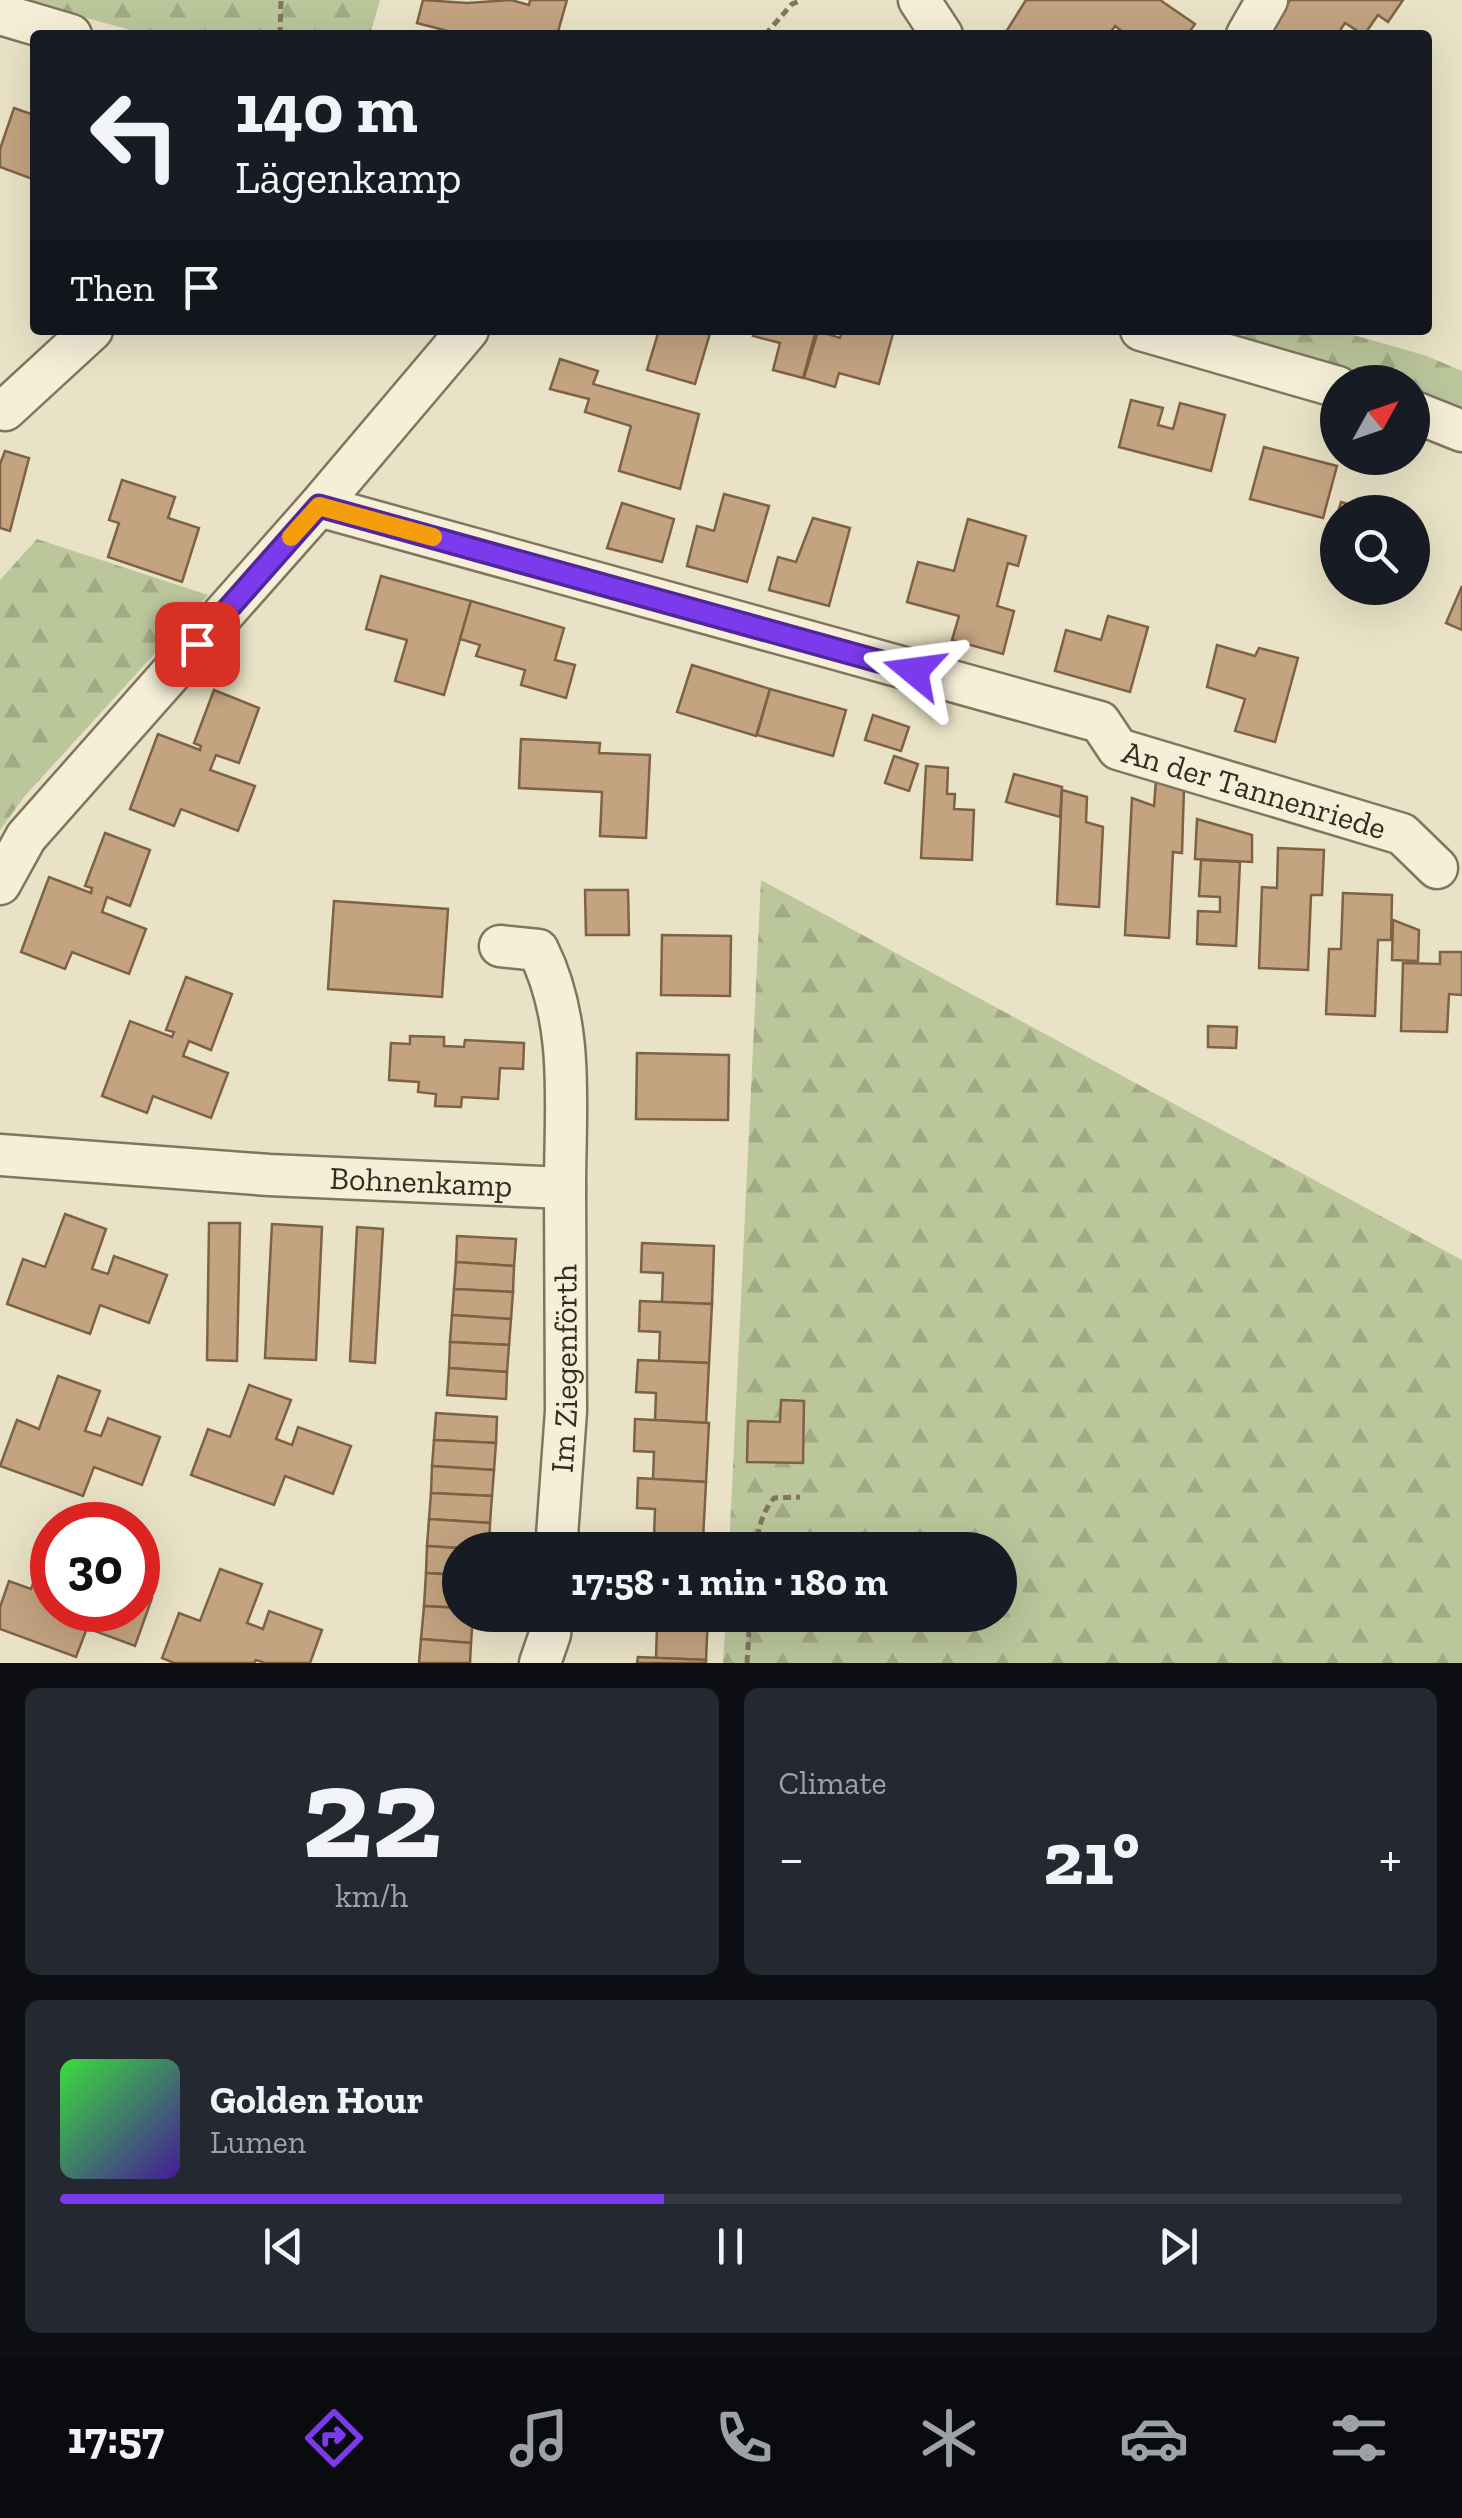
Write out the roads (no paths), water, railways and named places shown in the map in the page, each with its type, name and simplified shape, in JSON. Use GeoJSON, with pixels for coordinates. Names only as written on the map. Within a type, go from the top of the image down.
{"type":"FeatureCollection","features":[{"type":"Feature","properties":{"kind":"street"},"geometry":{"type":"LineString","coordinates":[[919,0],[939,30]]}},
{"type":"Feature","properties":{"kind":"street"},"geometry":{"type":"LineString","coordinates":[[1249,30],[1267,0]]}},
{"type":"Feature","properties":{"kind":"street"},"geometry":{"type":"LineString","coordinates":[[0,14],[54,30]]}},
{"type":"Feature","properties":{"kind":"street"},"geometry":{"type":"LineString","coordinates":[[4,410],[86,335]]}},
{"type":"Feature","properties":{"kind":"street"},"geometry":{"type":"LineString","coordinates":[[0,884],[26,837],[319,506],[464,335]]}},
{"type":"Feature","properties":{"kind":"street"},"geometry":{"type":"LineString","coordinates":[[1160,335],[1320,381]]}},
{"type":"Feature","properties":{"kind":"street"},"geometry":{"type":"LineString","coordinates":[[1430,419],[1462,431]]}},
{"type":"Feature","properties":{"kind":"street","name":"An der Tannenriede"},"geometry":{"type":"LineString","coordinates":[[319,506],[1100,722],[1118,749],[1402,834],[1436,868]]}},
{"type":"Feature","properties":{"kind":"street"},"geometry":{"type":"LineString","coordinates":[[500,946],[538,950],[554,992],[564,1030],[565,1188]]}},
{"type":"Feature","properties":{"kind":"street","name":"Bohnenkamp"},"geometry":{"type":"LineString","coordinates":[[0,1155],[269,1175],[565,1188]]}},
{"type":"Feature","properties":{"kind":"street","name":"Im Ziegenförth"},"geometry":{"type":"LineString","coordinates":[[557,1532],[566,1411],[565,1188]]}},
{"type":"Feature","properties":{"kind":"street"},"geometry":{"type":"LineString","coordinates":[[540,1663],[550,1632]]}}]}
